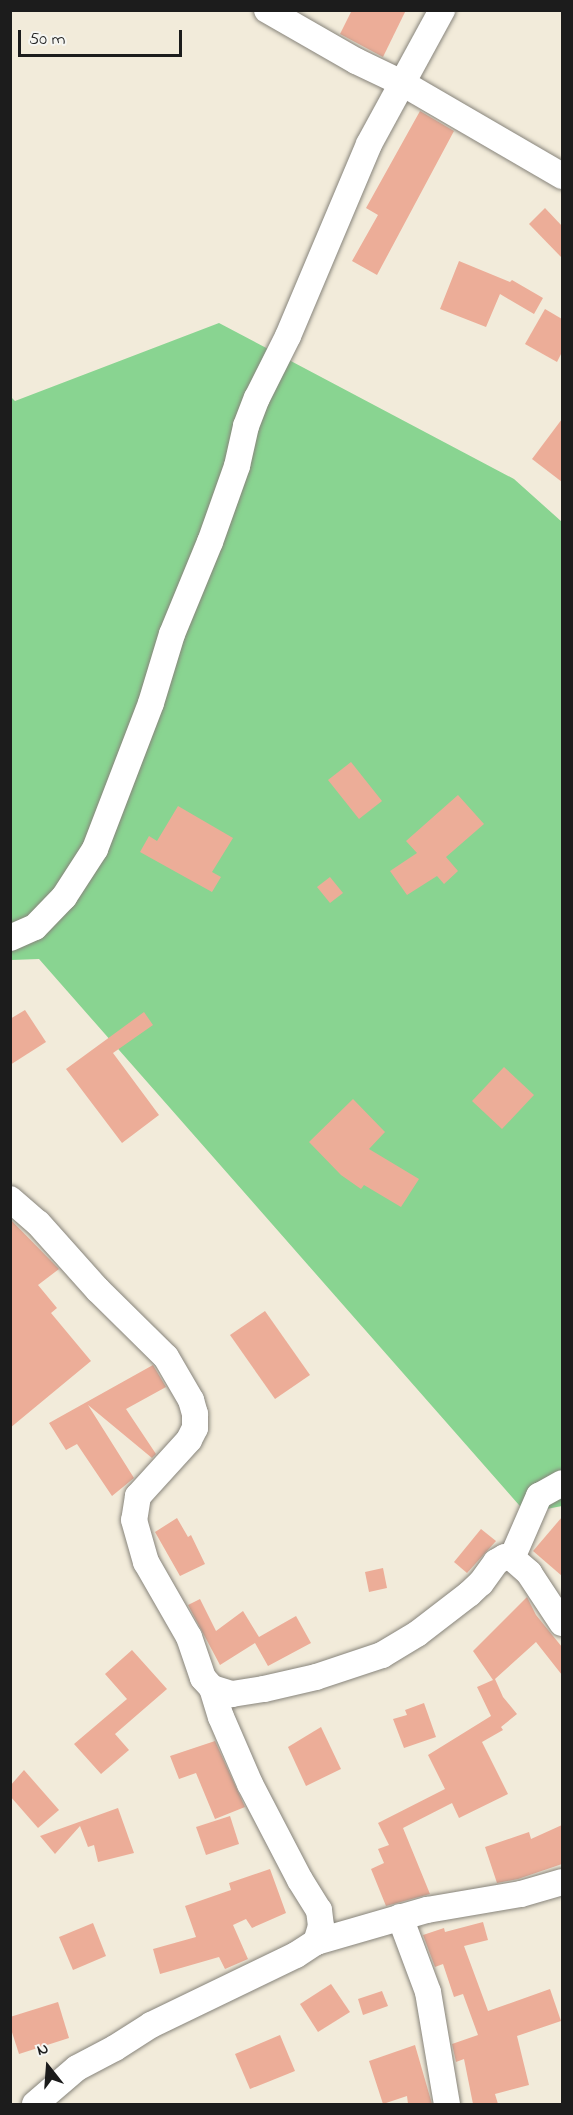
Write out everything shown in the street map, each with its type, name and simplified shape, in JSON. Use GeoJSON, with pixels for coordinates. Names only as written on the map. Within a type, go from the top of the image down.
{"type":"FeatureCollection","features":[{"type":"Feature","properties":{"kind":"street"},"geometry":{"type":"LineString","coordinates":[[267,10],[356,61],[404,84],[562,176]]}},
{"type":"Feature","properties":{"kind":"street"},"geometry":{"type":"LineString","coordinates":[[10,938],[35,927],[64,897],[95,849],[151,703],[172,634],[210,542],[237,466],[246,426],[257,398],[288,336],[369,144],[404,84],[442,10]]}},
{"type":"Feature","properties":{"kind":"street"},"geometry":{"type":"LineString","coordinates":[[10,1199],[38,1224],[98,1290],[166,1357],[191,1400],[195,1414],[195,1428],[189,1440],[138,1496],[134,1520],[146,1562],[189,1638],[203,1678],[212,1688],[221,1717],[250,1784],[300,1880],[319,1910],[321,1926],[316,1942]]}},
{"type":"Feature","properties":{"kind":"street"},"geometry":{"type":"LineString","coordinates":[[512,1558],[539,1496],[562,1483]]}},
{"type":"Feature","properties":{"kind":"street"},"geometry":{"type":"LineString","coordinates":[[212,1688],[232,1694],[264,1689],[316,1677],[382,1654],[417,1634],[469,1594],[499,1559],[512,1558],[529,1573],[562,1623]]}},
{"type":"Feature","properties":{"kind":"street"},"geometry":{"type":"LineString","coordinates":[[37,2104],[77,2068],[151,2025],[296,1955],[316,1942],[400,1917],[521,1894],[562,1882]]}},
{"type":"Feature","properties":{"kind":"street"},"geometry":{"type":"LineString","coordinates":[[400,1917],[428,1992],[447,2104]]}},
{"type":"Feature","properties":{"kind":"green space"},"geometry":{"type":"Polygon","coordinates":[[[219,323],[514,479],[562,522],[562,1506],[526,1513],[39,959],[11,960],[10,396],[15,401],[219,323]]]}},
{"type":"Feature","properties":{"kind":"building"},"geometry":{"type":"Polygon","coordinates":[[[352,10],[406,10],[383,57],[340,34],[352,10]]]}},
{"type":"Feature","properties":{"kind":"building"},"geometry":{"type":"Polygon","coordinates":[[[420,111],[454,131],[377,275],[352,261],[378,215],[366,208],[420,111]]]}},
{"type":"Feature","properties":{"kind":"building"},"geometry":{"type":"Polygon","coordinates":[[[545,208],[562,226],[562,258],[529,224],[545,208]]]}},
{"type":"Feature","properties":{"kind":"building"},"geometry":{"type":"Polygon","coordinates":[[[459,261],[510,282],[512,280],[543,298],[534,314],[500,294],[486,327],[440,309],[459,261]]]}},
{"type":"Feature","properties":{"kind":"building"},"geometry":{"type":"Polygon","coordinates":[[[545,309],[562,319],[562,352],[557,362],[525,344],[545,309]]]}},
{"type":"Feature","properties":{"kind":"building"},"geometry":{"type":"Polygon","coordinates":[[[562,419],[562,482],[532,459],[562,419]]]}},
{"type":"Feature","properties":{"kind":"building"},"geometry":{"type":"Polygon","coordinates":[[[351,762],[382,801],[359,819],[328,780],[351,762]]]}},
{"type":"Feature","properties":{"kind":"building"},"geometry":{"type":"Polygon","coordinates":[[[458,795],[484,824],[446,857],[458,871],[444,884],[437,876],[407,895],[390,871],[417,853],[406,841],[458,795]]]}},
{"type":"Feature","properties":{"kind":"building"},"geometry":{"type":"Polygon","coordinates":[[[178,806],[233,838],[212,872],[221,877],[212,892],[140,852],[149,836],[157,841],[178,806]]]}},
{"type":"Feature","properties":{"kind":"building"},"geometry":{"type":"Polygon","coordinates":[[[330,877],[343,893],[330,903],[317,887],[330,877]]]}},
{"type":"Feature","properties":{"kind":"building"},"geometry":{"type":"Polygon","coordinates":[[[25,1010],[46,1042],[10,1065],[10,1019],[25,1010]]]}},
{"type":"Feature","properties":{"kind":"building"},"geometry":{"type":"Polygon","coordinates":[[[144,1012],[153,1025],[113,1053],[159,1115],[122,1143],[66,1069],[144,1012]]]}},
{"type":"Feature","properties":{"kind":"building"},"geometry":{"type":"Polygon","coordinates":[[[504,1067],[534,1095],[502,1129],[472,1101],[504,1067]]]}},
{"type":"Feature","properties":{"kind":"building"},"geometry":{"type":"Polygon","coordinates":[[[353,1099],[385,1132],[369,1149],[419,1179],[401,1207],[364,1185],[361,1189],[341,1175],[309,1142],[353,1099]]]}},
{"type":"Feature","properties":{"kind":"building"},"geometry":{"type":"Polygon","coordinates":[[[10,1219],[59,1269],[38,1285],[57,1308],[51,1313],[91,1361],[10,1428],[10,1219]]]}},
{"type":"Feature","properties":{"kind":"building"},"geometry":{"type":"Polygon","coordinates":[[[265,1311],[310,1375],[275,1399],[230,1335],[265,1311]]]}},
{"type":"Feature","properties":{"kind":"building"},"geometry":{"type":"Polygon","coordinates":[[[153,1365],[166,1387],[126,1409],[156,1454],[152,1458],[88,1405],[134,1478],[112,1496],[77,1444],[66,1450],[49,1423],[153,1365]]]}},
{"type":"Feature","properties":{"kind":"building"},"geometry":{"type":"Polygon","coordinates":[[[562,1517],[562,1576],[533,1551],[562,1517]]]}},
{"type":"Feature","properties":{"kind":"building"},"geometry":{"type":"Polygon","coordinates":[[[177,1518],[188,1537],[191,1535],[205,1564],[180,1576],[155,1532],[177,1518]]]}},
{"type":"Feature","properties":{"kind":"building"},"geometry":{"type":"Polygon","coordinates":[[[481,1529],[496,1541],[467,1573],[454,1562],[481,1529]]]}},
{"type":"Feature","properties":{"kind":"building"},"geometry":{"type":"Polygon","coordinates":[[[383,1568],[387,1588],[369,1592],[365,1572],[383,1568]]]}},
{"type":"Feature","properties":{"kind":"building"},"geometry":{"type":"Polygon","coordinates":[[[527,1597],[536,1615],[562,1647],[562,1675],[536,1642],[495,1679],[503,1697],[517,1714],[501,1727],[503,1730],[482,1742],[508,1794],[459,1818],[452,1803],[403,1828],[430,1894],[386,1906],[371,1869],[384,1863],[378,1849],[389,1845],[378,1823],[445,1789],[428,1755],[491,1716],[477,1687],[493,1680],[473,1651],[527,1597]]]}},
{"type":"Feature","properties":{"kind":"building"},"geometry":{"type":"Polygon","coordinates":[[[200,1599],[216,1631],[243,1611],[259,1637],[296,1616],[311,1643],[268,1666],[255,1643],[220,1665],[188,1605],[200,1599]]]}},
{"type":"Feature","properties":{"kind":"building"},"geometry":{"type":"Polygon","coordinates":[[[132,1650],[167,1689],[115,1734],[129,1750],[101,1774],[74,1744],[127,1699],[105,1674],[132,1650]]]}},
{"type":"Feature","properties":{"kind":"building"},"geometry":{"type":"Polygon","coordinates":[[[424,1703],[436,1737],[404,1748],[393,1719],[407,1715],[405,1710],[424,1703]]]}},
{"type":"Feature","properties":{"kind":"building"},"geometry":{"type":"Polygon","coordinates":[[[321,1727],[341,1769],[306,1786],[288,1747],[321,1727]]]}},
{"type":"Feature","properties":{"kind":"building"},"geometry":{"type":"Polygon","coordinates":[[[215,1741],[245,1807],[215,1819],[196,1773],[179,1779],[170,1756],[215,1741]]]}},
{"type":"Feature","properties":{"kind":"building"},"geometry":{"type":"Polygon","coordinates":[[[24,1770],[59,1810],[38,1828],[10,1796],[10,1786],[24,1770]]]}},
{"type":"Feature","properties":{"kind":"building"},"geometry":{"type":"Polygon","coordinates":[[[118,1808],[134,1853],[98,1862],[94,1845],[88,1847],[80,1826],[55,1854],[40,1836],[118,1808]]]}},
{"type":"Feature","properties":{"kind":"building"},"geometry":{"type":"Polygon","coordinates":[[[230,1816],[239,1844],[206,1855],[196,1827],[230,1816]]]}},
{"type":"Feature","properties":{"kind":"building"},"geometry":{"type":"Polygon","coordinates":[[[562,1825],[562,1864],[518,1879],[497,1883],[485,1847],[529,1832],[531,1839],[562,1825]]]}},
{"type":"Feature","properties":{"kind":"building"},"geometry":{"type":"Polygon","coordinates":[[[270,1869],[286,1913],[252,1928],[246,1919],[233,1925],[248,1959],[225,1969],[219,1957],[160,1974],[153,1949],[196,1937],[185,1906],[231,1890],[229,1883],[270,1869]]]}},
{"type":"Feature","properties":{"kind":"building"},"geometry":{"type":"Polygon","coordinates":[[[483,1922],[488,1940],[464,1946],[488,2011],[550,1989],[561,2021],[517,2036],[529,2085],[495,2094],[498,2104],[473,2104],[464,2059],[456,2062],[452,2044],[478,2035],[463,1994],[454,1997],[443,1964],[435,1967],[423,1935],[444,1928],[445,1932],[483,1922]]]}},
{"type":"Feature","properties":{"kind":"building"},"geometry":{"type":"Polygon","coordinates":[[[93,1923],[106,1956],[73,1970],[59,1937],[93,1923]]]}},
{"type":"Feature","properties":{"kind":"building"},"geometry":{"type":"Polygon","coordinates":[[[331,1984],[350,2012],[318,2032],[300,2004],[331,1984]]]}},
{"type":"Feature","properties":{"kind":"building"},"geometry":{"type":"Polygon","coordinates":[[[382,1991],[388,2006],[363,2015],[358,1999],[382,1991]]]}},
{"type":"Feature","properties":{"kind":"building"},"geometry":{"type":"Polygon","coordinates":[[[58,2002],[69,2038],[19,2054],[10,2026],[10,2017],[58,2002]]]}},
{"type":"Feature","properties":{"kind":"building"},"geometry":{"type":"Polygon","coordinates":[[[280,2035],[295,2071],[250,2089],[235,2054],[280,2035]]]}},
{"type":"Feature","properties":{"kind":"building"},"geometry":{"type":"Polygon","coordinates":[[[415,2045],[432,2104],[408,2104],[407,2096],[383,2104],[369,2061],[415,2045]]]}}]}
